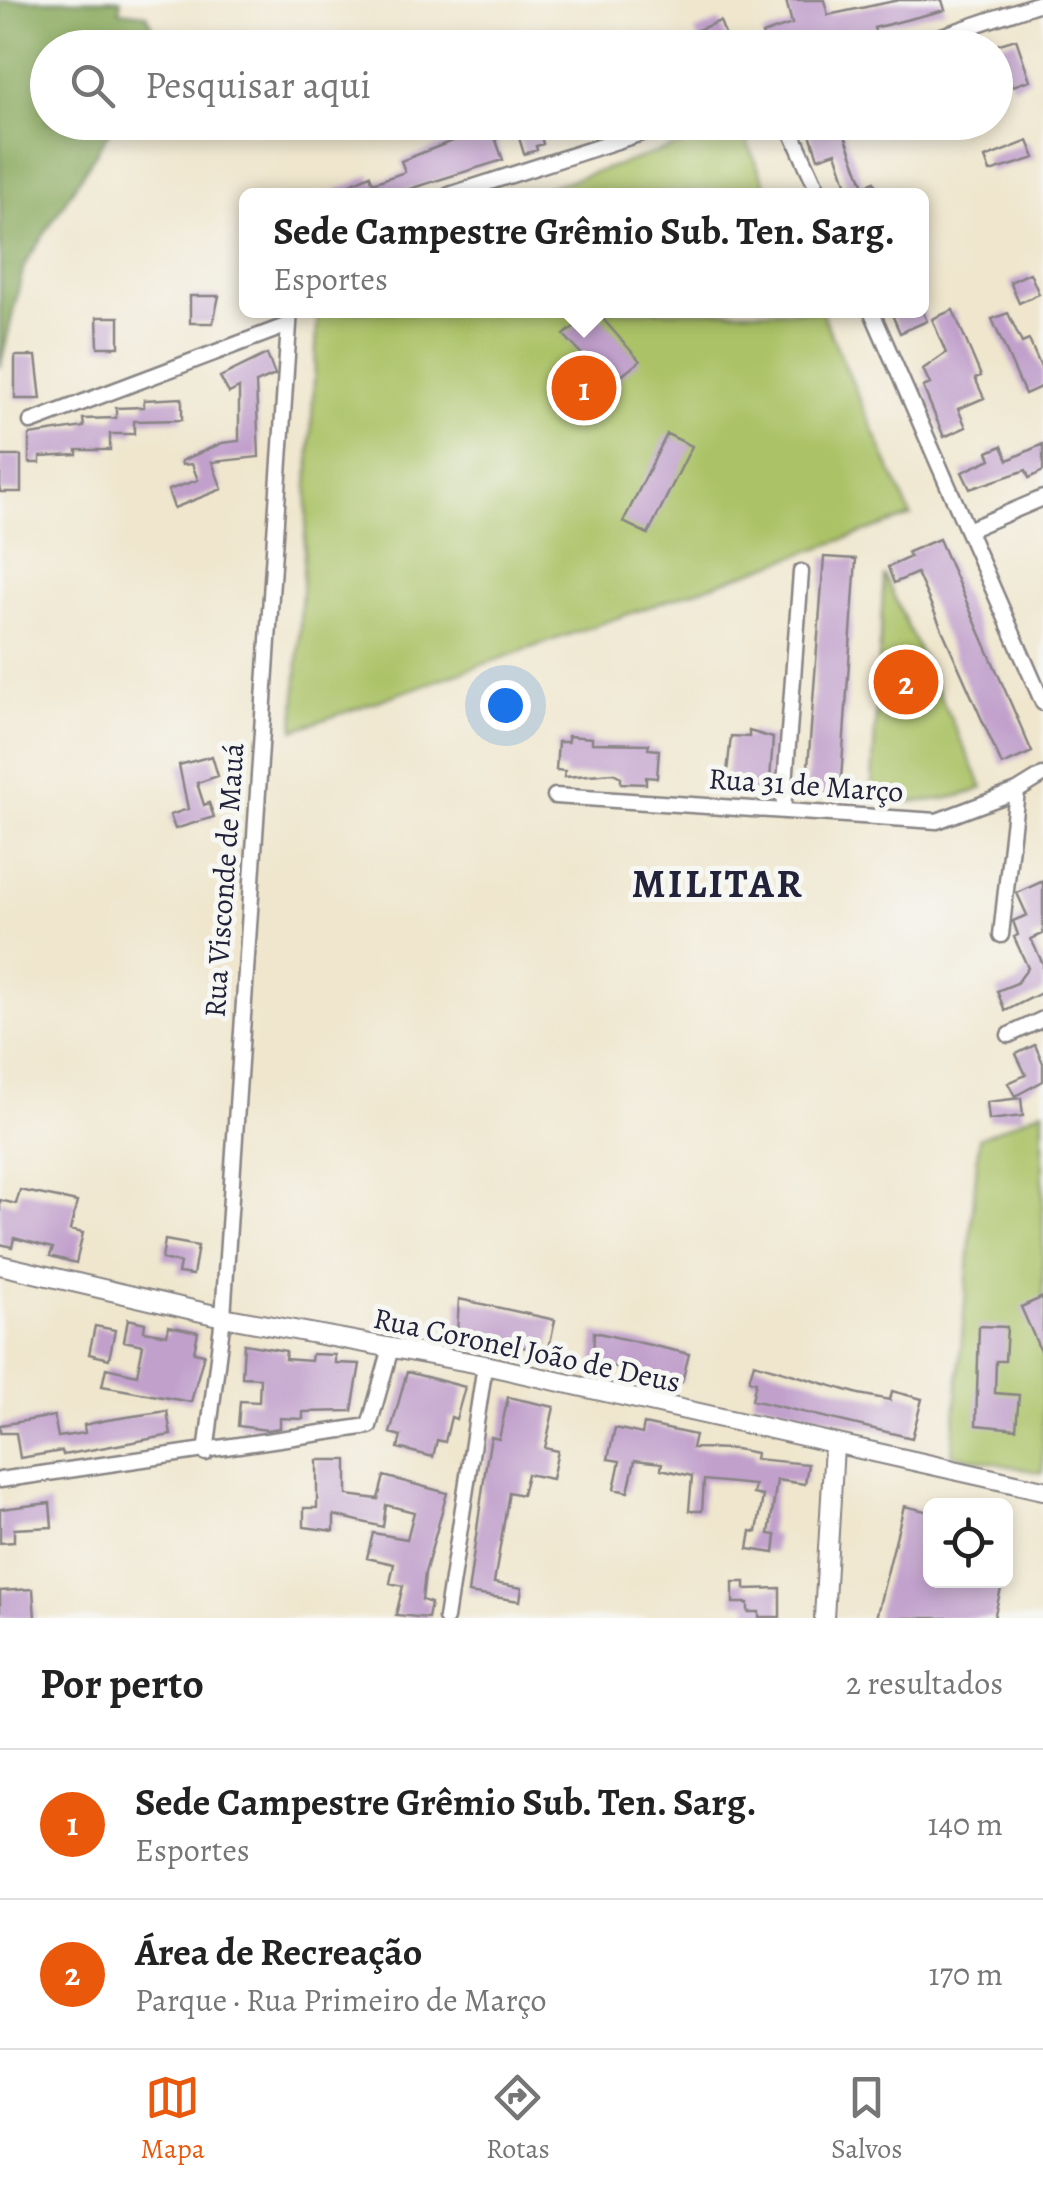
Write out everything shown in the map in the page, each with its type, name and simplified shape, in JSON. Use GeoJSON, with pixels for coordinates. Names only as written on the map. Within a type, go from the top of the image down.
{"type":"FeatureCollection","features":[{"type":"Feature","properties":{"kind":"street"},"geometry":{"type":"LineString","coordinates":[[960,30],[1043,2]]}},
{"type":"Feature","properties":{"kind":"street"},"geometry":{"type":"LineString","coordinates":[[474,188],[621,140]]}},
{"type":"Feature","properties":{"kind":"street"},"geometry":{"type":"LineString","coordinates":[[796,140],[817,188]]}},
{"type":"Feature","properties":{"kind":"street"},"geometry":{"type":"LineString","coordinates":[[31,422],[289,318]]}},
{"type":"Feature","properties":{"kind":"street","name":"Rua Visconde de Mauá"},"geometry":{"type":"LineString","coordinates":[[206,1453],[223,1318],[289,318]]}},
{"type":"Feature","properties":{"kind":"street"},"geometry":{"type":"LineString","coordinates":[[875,318],[1043,704]]}},
{"type":"Feature","properties":{"kind":"street"},"geometry":{"type":"LineString","coordinates":[[968,530],[1043,498]]}},
{"type":"Feature","properties":{"kind":"street"},"geometry":{"type":"LineString","coordinates":[[783,811],[802,572]]}},
{"type":"Feature","properties":{"kind":"street","name":"Rua 31 de Março"},"geometry":{"type":"LineString","coordinates":[[555,796],[938,822],[1017,791],[1043,775]]}},
{"type":"Feature","properties":{"kind":"street"},"geometry":{"type":"LineString","coordinates":[[1001,935],[1017,791]]}},
{"type":"Feature","properties":{"kind":"street"},"geometry":{"type":"LineString","coordinates":[[1009,1035],[1043,1019]]}},
{"type":"Feature","properties":{"kind":"street","name":"Rua Coronel João de Deus"},"geometry":{"type":"LineString","coordinates":[[0,1264],[223,1318],[485,1365],[1043,1490]]}},
{"type":"Feature","properties":{"kind":"street"},"geometry":{"type":"LineString","coordinates":[[0,1480],[206,1453],[370,1426],[391,1348]]}},
{"type":"Feature","properties":{"kind":"street"},"geometry":{"type":"LineString","coordinates":[[446,1618],[485,1365]]}},
{"type":"Feature","properties":{"kind":"street"},"geometry":{"type":"LineString","coordinates":[[824,1618],[834,1446]]}},
{"type":"Feature","properties":{"kind":"green space"},"geometry":{"type":"Polygon","coordinates":[[[0,0],[121,0],[119,11],[147,14],[153,30],[30,30],[30,140],[104,140],[24,266],[0,368],[0,0]]]}},
{"type":"Feature","properties":{"kind":"green space"},"geometry":{"type":"Polygon","coordinates":[[[696,140],[746,140],[767,188],[545,188],[696,140]]]}},
{"type":"Feature","properties":{"kind":"green space"},"geometry":{"type":"Polygon","coordinates":[[[318,318],[824,318],[911,516],[294,730],[318,318]]]}},
{"type":"Feature","properties":{"kind":"green space"},"geometry":{"type":"Polygon","coordinates":[[[884,575],[983,788],[942,799],[871,800],[884,575]]]}},
{"type":"Feature","properties":{"kind":"green space"},"geometry":{"type":"Polygon","coordinates":[[[1043,1110],[1043,1473],[952,1454],[979,1138],[1043,1110]]]}},
{"type":"Feature","properties":{"kind":"building"},"geometry":{"type":"Polygon","coordinates":[[[786,0],[824,0],[828,15],[899,0],[942,0],[945,10],[874,30],[774,30],[792,24],[786,0]]]}},
{"type":"Feature","properties":{"kind":"building"},"geometry":{"type":"Polygon","coordinates":[[[720,21],[723,30],[698,30],[720,21]]]}},
{"type":"Feature","properties":{"kind":"building"},"geometry":{"type":"Polygon","coordinates":[[[1016,39],[1030,80],[1013,86],[1016,39]]]}},
{"type":"Feature","properties":{"kind":"building"},"geometry":{"type":"Polygon","coordinates":[[[455,140],[496,140],[503,160],[413,188],[342,188],[370,175],[373,183],[405,172],[401,161],[455,140]]]}},
{"type":"Feature","properties":{"kind":"building"},"geometry":{"type":"Polygon","coordinates":[[[520,140],[542,140],[537,150],[524,154],[520,140]]]}},
{"type":"Feature","properties":{"kind":"building"},"geometry":{"type":"Polygon","coordinates":[[[812,140],[847,140],[864,186],[874,182],[876,188],[848,188],[836,152],[818,158],[812,140]]]}},
{"type":"Feature","properties":{"kind":"building"},"geometry":{"type":"Polygon","coordinates":[[[1028,141],[1035,158],[990,172],[985,158],[1028,141]]]}},
{"type":"Feature","properties":{"kind":"building"},"geometry":{"type":"Polygon","coordinates":[[[1030,273],[1039,294],[1019,303],[1010,282],[1030,273]]]}},
{"type":"Feature","properties":{"kind":"building"},"geometry":{"type":"Polygon","coordinates":[[[190,296],[219,296],[213,323],[190,323],[190,296]]]}},
{"type":"Feature","properties":{"kind":"building"},"geometry":{"type":"Polygon","coordinates":[[[953,310],[981,376],[975,378],[984,398],[958,409],[966,427],[944,437],[923,387],[930,384],[923,369],[946,353],[932,319],[953,310]]]}},
{"type":"Feature","properties":{"kind":"building"},"geometry":{"type":"Polygon","coordinates":[[[1008,313],[1022,343],[1029,340],[1043,372],[1043,386],[1025,394],[992,319],[1008,313]]]}},
{"type":"Feature","properties":{"kind":"building"},"geometry":{"type":"Polygon","coordinates":[[[97,317],[119,317],[119,347],[98,347],[97,317]]]}},
{"type":"Feature","properties":{"kind":"building"},"geometry":{"type":"Polygon","coordinates":[[[585,318],[602,318],[640,361],[610,385],[564,335],[585,318]]]}},
{"type":"Feature","properties":{"kind":"building"},"geometry":{"type":"Polygon","coordinates":[[[893,318],[926,318],[927,321],[900,333],[893,318]]]}},
{"type":"Feature","properties":{"kind":"building"},"geometry":{"type":"Polygon","coordinates":[[[267,354],[275,375],[256,383],[259,457],[212,462],[222,489],[174,508],[168,490],[198,480],[192,464],[182,465],[181,461],[222,443],[239,441],[239,388],[229,393],[220,377],[267,354]]]}},
{"type":"Feature","properties":{"kind":"building"},"geometry":{"type":"Polygon","coordinates":[[[15,356],[36,356],[41,399],[15,399],[15,356]]]}},
{"type":"Feature","properties":{"kind":"building"},"geometry":{"type":"Polygon","coordinates":[[[182,398],[182,420],[134,421],[134,434],[110,434],[110,450],[77,450],[77,455],[40,457],[40,463],[29,463],[29,435],[84,427],[83,419],[116,418],[116,408],[144,407],[144,400],[182,398]]]}},
{"type":"Feature","properties":{"kind":"building"},"geometry":{"type":"Polygon","coordinates":[[[667,434],[692,446],[648,534],[623,522],[667,434]]]}},
{"type":"Feature","properties":{"kind":"building"},"geometry":{"type":"Polygon","coordinates":[[[1043,444],[1043,471],[1029,478],[1026,470],[970,489],[962,472],[991,459],[988,452],[1002,446],[1008,460],[1043,444]]]}},
{"type":"Feature","properties":{"kind":"building"},"geometry":{"type":"Polygon","coordinates":[[[0,456],[21,456],[21,492],[0,492],[0,456]]]}},
{"type":"Feature","properties":{"kind":"building"},"geometry":{"type":"Polygon","coordinates":[[[939,539],[1032,752],[1002,765],[917,573],[894,583],[888,567],[910,557],[908,552],[939,539]]]}},
{"type":"Feature","properties":{"kind":"building"},"geometry":{"type":"Polygon","coordinates":[[[824,557],[856,559],[840,795],[806,793],[824,557]]]}},
{"type":"Feature","properties":{"kind":"building"},"geometry":{"type":"Polygon","coordinates":[[[901,658],[906,667],[905,693],[885,692],[886,667],[890,659],[901,658]]]}},
{"type":"Feature","properties":{"kind":"building"},"geometry":{"type":"Polygon","coordinates":[[[749,731],[773,738],[769,794],[725,791],[731,736],[749,737],[749,731]]]}},
{"type":"Feature","properties":{"kind":"building"},"geometry":{"type":"Polygon","coordinates":[[[568,736],[592,738],[592,743],[649,744],[648,749],[659,750],[657,778],[646,777],[646,784],[621,783],[621,777],[613,773],[564,777],[565,771],[556,770],[558,742],[568,742],[568,736]]]}},
{"type":"Feature","properties":{"kind":"building"},"geometry":{"type":"Polygon","coordinates":[[[212,756],[218,776],[197,783],[204,805],[209,803],[214,817],[175,829],[170,815],[188,809],[179,765],[212,756]]]}},
{"type":"Feature","properties":{"kind":"building"},"geometry":{"type":"Polygon","coordinates":[[[1043,881],[1043,934],[1031,939],[1043,964],[1043,992],[1005,1011],[997,991],[1017,983],[1028,968],[1014,937],[1018,935],[1013,921],[1027,915],[1017,893],[1043,881]]]}},
{"type":"Feature","properties":{"kind":"building"},"geometry":{"type":"Polygon","coordinates":[[[1035,1045],[1043,1063],[1043,1081],[1015,1096],[1008,1083],[1026,1075],[1016,1054],[1035,1045]]]}},
{"type":"Feature","properties":{"kind":"building"},"geometry":{"type":"Polygon","coordinates":[[[1021,1098],[1023,1116],[989,1120],[987,1102],[1021,1098]]]}},
{"type":"Feature","properties":{"kind":"building"},"geometry":{"type":"Polygon","coordinates":[[[20,1190],[77,1202],[70,1230],[83,1233],[76,1263],[50,1256],[53,1248],[14,1238],[12,1247],[0,1244],[0,1200],[16,1204],[20,1190]]]}},
{"type":"Feature","properties":{"kind":"building"},"geometry":{"type":"Polygon","coordinates":[[[165,1240],[198,1246],[193,1275],[178,1273],[180,1263],[162,1259],[165,1240]]]}},
{"type":"Feature","properties":{"kind":"building"},"geometry":{"type":"Polygon","coordinates":[[[1043,1297],[1043,1357],[1021,1307],[1043,1297]]]}},
{"type":"Feature","properties":{"kind":"building"},"geometry":{"type":"Polygon","coordinates":[[[459,1299],[555,1320],[548,1352],[457,1334],[459,1299]]]}},
{"type":"Feature","properties":{"kind":"building"},"geometry":{"type":"Polygon","coordinates":[[[128,1319],[145,1323],[144,1331],[167,1335],[169,1326],[198,1332],[194,1352],[204,1354],[191,1402],[102,1386],[106,1368],[137,1375],[143,1345],[124,1341],[128,1319]]]}},
{"type":"Feature","properties":{"kind":"building"},"geometry":{"type":"Polygon","coordinates":[[[95,1326],[115,1330],[109,1359],[89,1354],[95,1326]]]}},
{"type":"Feature","properties":{"kind":"building"},"geometry":{"type":"Polygon","coordinates":[[[979,1326],[1007,1327],[1005,1361],[996,1361],[995,1393],[1019,1395],[1016,1429],[976,1425],[979,1326]]]}},
{"type":"Feature","properties":{"kind":"building"},"geometry":{"type":"Polygon","coordinates":[[[594,1332],[689,1354],[682,1382],[593,1362],[594,1332]]]}},
{"type":"Feature","properties":{"kind":"building"},"geometry":{"type":"Polygon","coordinates":[[[244,1344],[286,1351],[285,1359],[311,1361],[312,1354],[335,1355],[335,1363],[360,1364],[352,1411],[303,1412],[303,1419],[280,1418],[280,1428],[267,1430],[238,1426],[240,1401],[259,1402],[260,1378],[242,1377],[244,1344]]]}},
{"type":"Feature","properties":{"kind":"building"},"geometry":{"type":"Polygon","coordinates":[[[754,1363],[859,1394],[890,1400],[892,1391],[922,1399],[912,1438],[752,1400],[756,1382],[749,1380],[754,1363]]]}},
{"type":"Feature","properties":{"kind":"building"},"geometry":{"type":"Polygon","coordinates":[[[407,1372],[465,1387],[456,1419],[451,1417],[445,1442],[437,1440],[433,1457],[398,1448],[401,1436],[390,1433],[407,1372]]]}},
{"type":"Feature","properties":{"kind":"building"},"geometry":{"type":"Polygon","coordinates":[[[508,1397],[554,1407],[545,1448],[558,1451],[552,1479],[527,1474],[522,1495],[509,1492],[494,1583],[522,1588],[520,1601],[468,1593],[491,1437],[499,1439],[508,1397]]]}},
{"type":"Feature","properties":{"kind":"building"},"geometry":{"type":"Polygon","coordinates":[[[167,1411],[171,1435],[63,1455],[62,1451],[20,1458],[16,1433],[0,1433],[0,1425],[54,1416],[58,1437],[85,1433],[84,1425],[167,1411]]]}},
{"type":"Feature","properties":{"kind":"building"},"geometry":{"type":"Polygon","coordinates":[[[644,1424],[695,1435],[692,1448],[736,1449],[756,1453],[755,1459],[808,1464],[805,1484],[777,1480],[769,1534],[776,1535],[774,1553],[748,1549],[751,1531],[757,1532],[763,1496],[753,1494],[755,1485],[704,1480],[702,1511],[689,1511],[692,1476],[661,1469],[662,1463],[635,1460],[628,1492],[614,1489],[620,1461],[608,1459],[615,1428],[642,1434],[644,1424]]]}},
{"type":"Feature","properties":{"kind":"building"},"geometry":{"type":"Polygon","coordinates":[[[317,1460],[347,1460],[347,1495],[378,1499],[384,1476],[447,1493],[425,1573],[422,1600],[431,1603],[428,1618],[396,1615],[403,1586],[390,1583],[394,1564],[367,1558],[373,1533],[407,1539],[414,1512],[386,1505],[383,1527],[334,1515],[334,1531],[304,1527],[304,1508],[317,1508],[317,1460]]]}},
{"type":"Feature","properties":{"kind":"building"},"geometry":{"type":"Polygon","coordinates":[[[50,1503],[52,1527],[14,1529],[14,1542],[0,1543],[0,1509],[50,1503]]]}},
{"type":"Feature","properties":{"kind":"building"},"geometry":{"type":"Polygon","coordinates":[[[904,1506],[923,1510],[923,1588],[1001,1588],[994,1618],[876,1618],[904,1506]]]}},
{"type":"Feature","properties":{"kind":"building"},"geometry":{"type":"Polygon","coordinates":[[[733,1582],[745,1582],[745,1589],[780,1588],[780,1617],[759,1617],[759,1612],[748,1612],[748,1603],[733,1603],[733,1582]]]}},
{"type":"Feature","properties":{"kind":"building"},"geometry":{"type":"Polygon","coordinates":[[[33,1589],[35,1618],[0,1618],[0,1591],[33,1589]]]}},
{"type":"Feature","properties":{"kind":"place","name":"Sede Campestre Grêmio Sub. Ten. Sarg."},"geometry":{"type":"Point","coordinates":[584,388]}},
{"type":"Feature","properties":{"kind":"place","name":"Área de Recreação"},"geometry":{"type":"Point","coordinates":[906,682]}},
{"type":"Feature","properties":{"kind":"district","name":"MILITAR"},"geometry":{"type":"Point","coordinates":[718,883]}}]}
